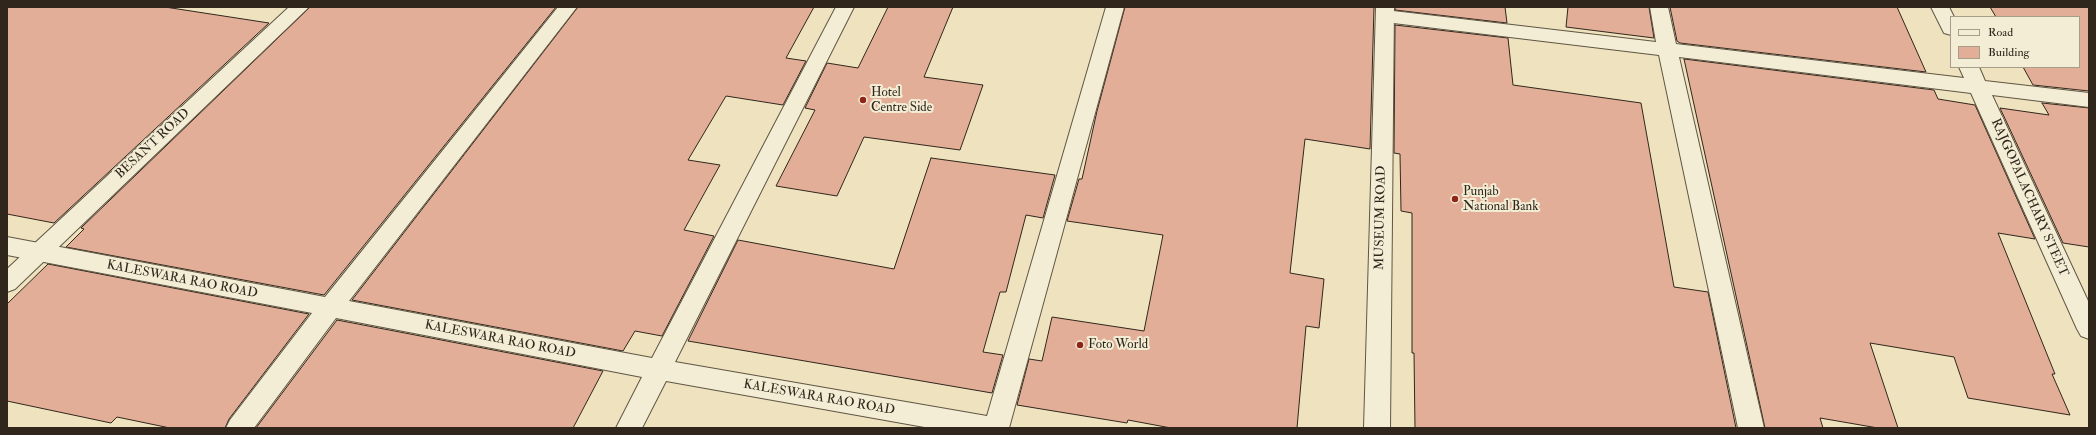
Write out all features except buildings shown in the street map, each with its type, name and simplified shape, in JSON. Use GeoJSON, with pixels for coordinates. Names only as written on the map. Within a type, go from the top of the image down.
{"type":"FeatureCollection","features":[{"type":"Feature","properties":{"kind":"street","name":"BESANT ROAD"},"geometry":{"type":"LineString","coordinates":[[7,282],[300,7]]}},
{"type":"Feature","properties":{"kind":"street"},"geometry":{"type":"LineString","coordinates":[[239,428],[330,308],[568,7]]}},
{"type":"Feature","properties":{"kind":"street"},"geometry":{"type":"LineString","coordinates":[[629,428],[845,7]]}},
{"type":"Feature","properties":{"kind":"street"},"geometry":{"type":"LineString","coordinates":[[995,428],[1115,7]]}},
{"type":"Feature","properties":{"kind":"street"},"geometry":{"type":"LineString","coordinates":[[1660,7],[1667,48],[1751,428]]}},
{"type":"Feature","properties":{"kind":"street"},"geometry":{"type":"LineString","coordinates":[[1940,7],[1950,27]]}},
{"type":"Feature","properties":{"kind":"street"},"geometry":{"type":"LineString","coordinates":[[1385,11],[1667,48],[2089,100]]}},
{"type":"Feature","properties":{"kind":"street","name":"MUSEUM ROAD"},"geometry":{"type":"LineString","coordinates":[[1377,428],[1385,11]]}},
{"type":"Feature","properties":{"kind":"street","name":"RAJGOPALACHARY STEET"},"geometry":{"type":"LineString","coordinates":[[1970,68],[2089,329]]}},
{"type":"Feature","properties":{"kind":"street","name":"KALESWARA RAO ROAD"},"geometry":{"type":"LineString","coordinates":[[7,246],[660,370],[995,428]]}},
{"type":"Feature","properties":{"kind":"place","name":"Hotel Centre Side"},"geometry":{"type":"Point","coordinates":[863,100]}},
{"type":"Feature","properties":{"kind":"place","name":"Punjab National Bank"},"geometry":{"type":"Point","coordinates":[1455,199]}},
{"type":"Feature","properties":{"kind":"place","name":"Foto World"},"geometry":{"type":"Point","coordinates":[1080,345]}}]}
